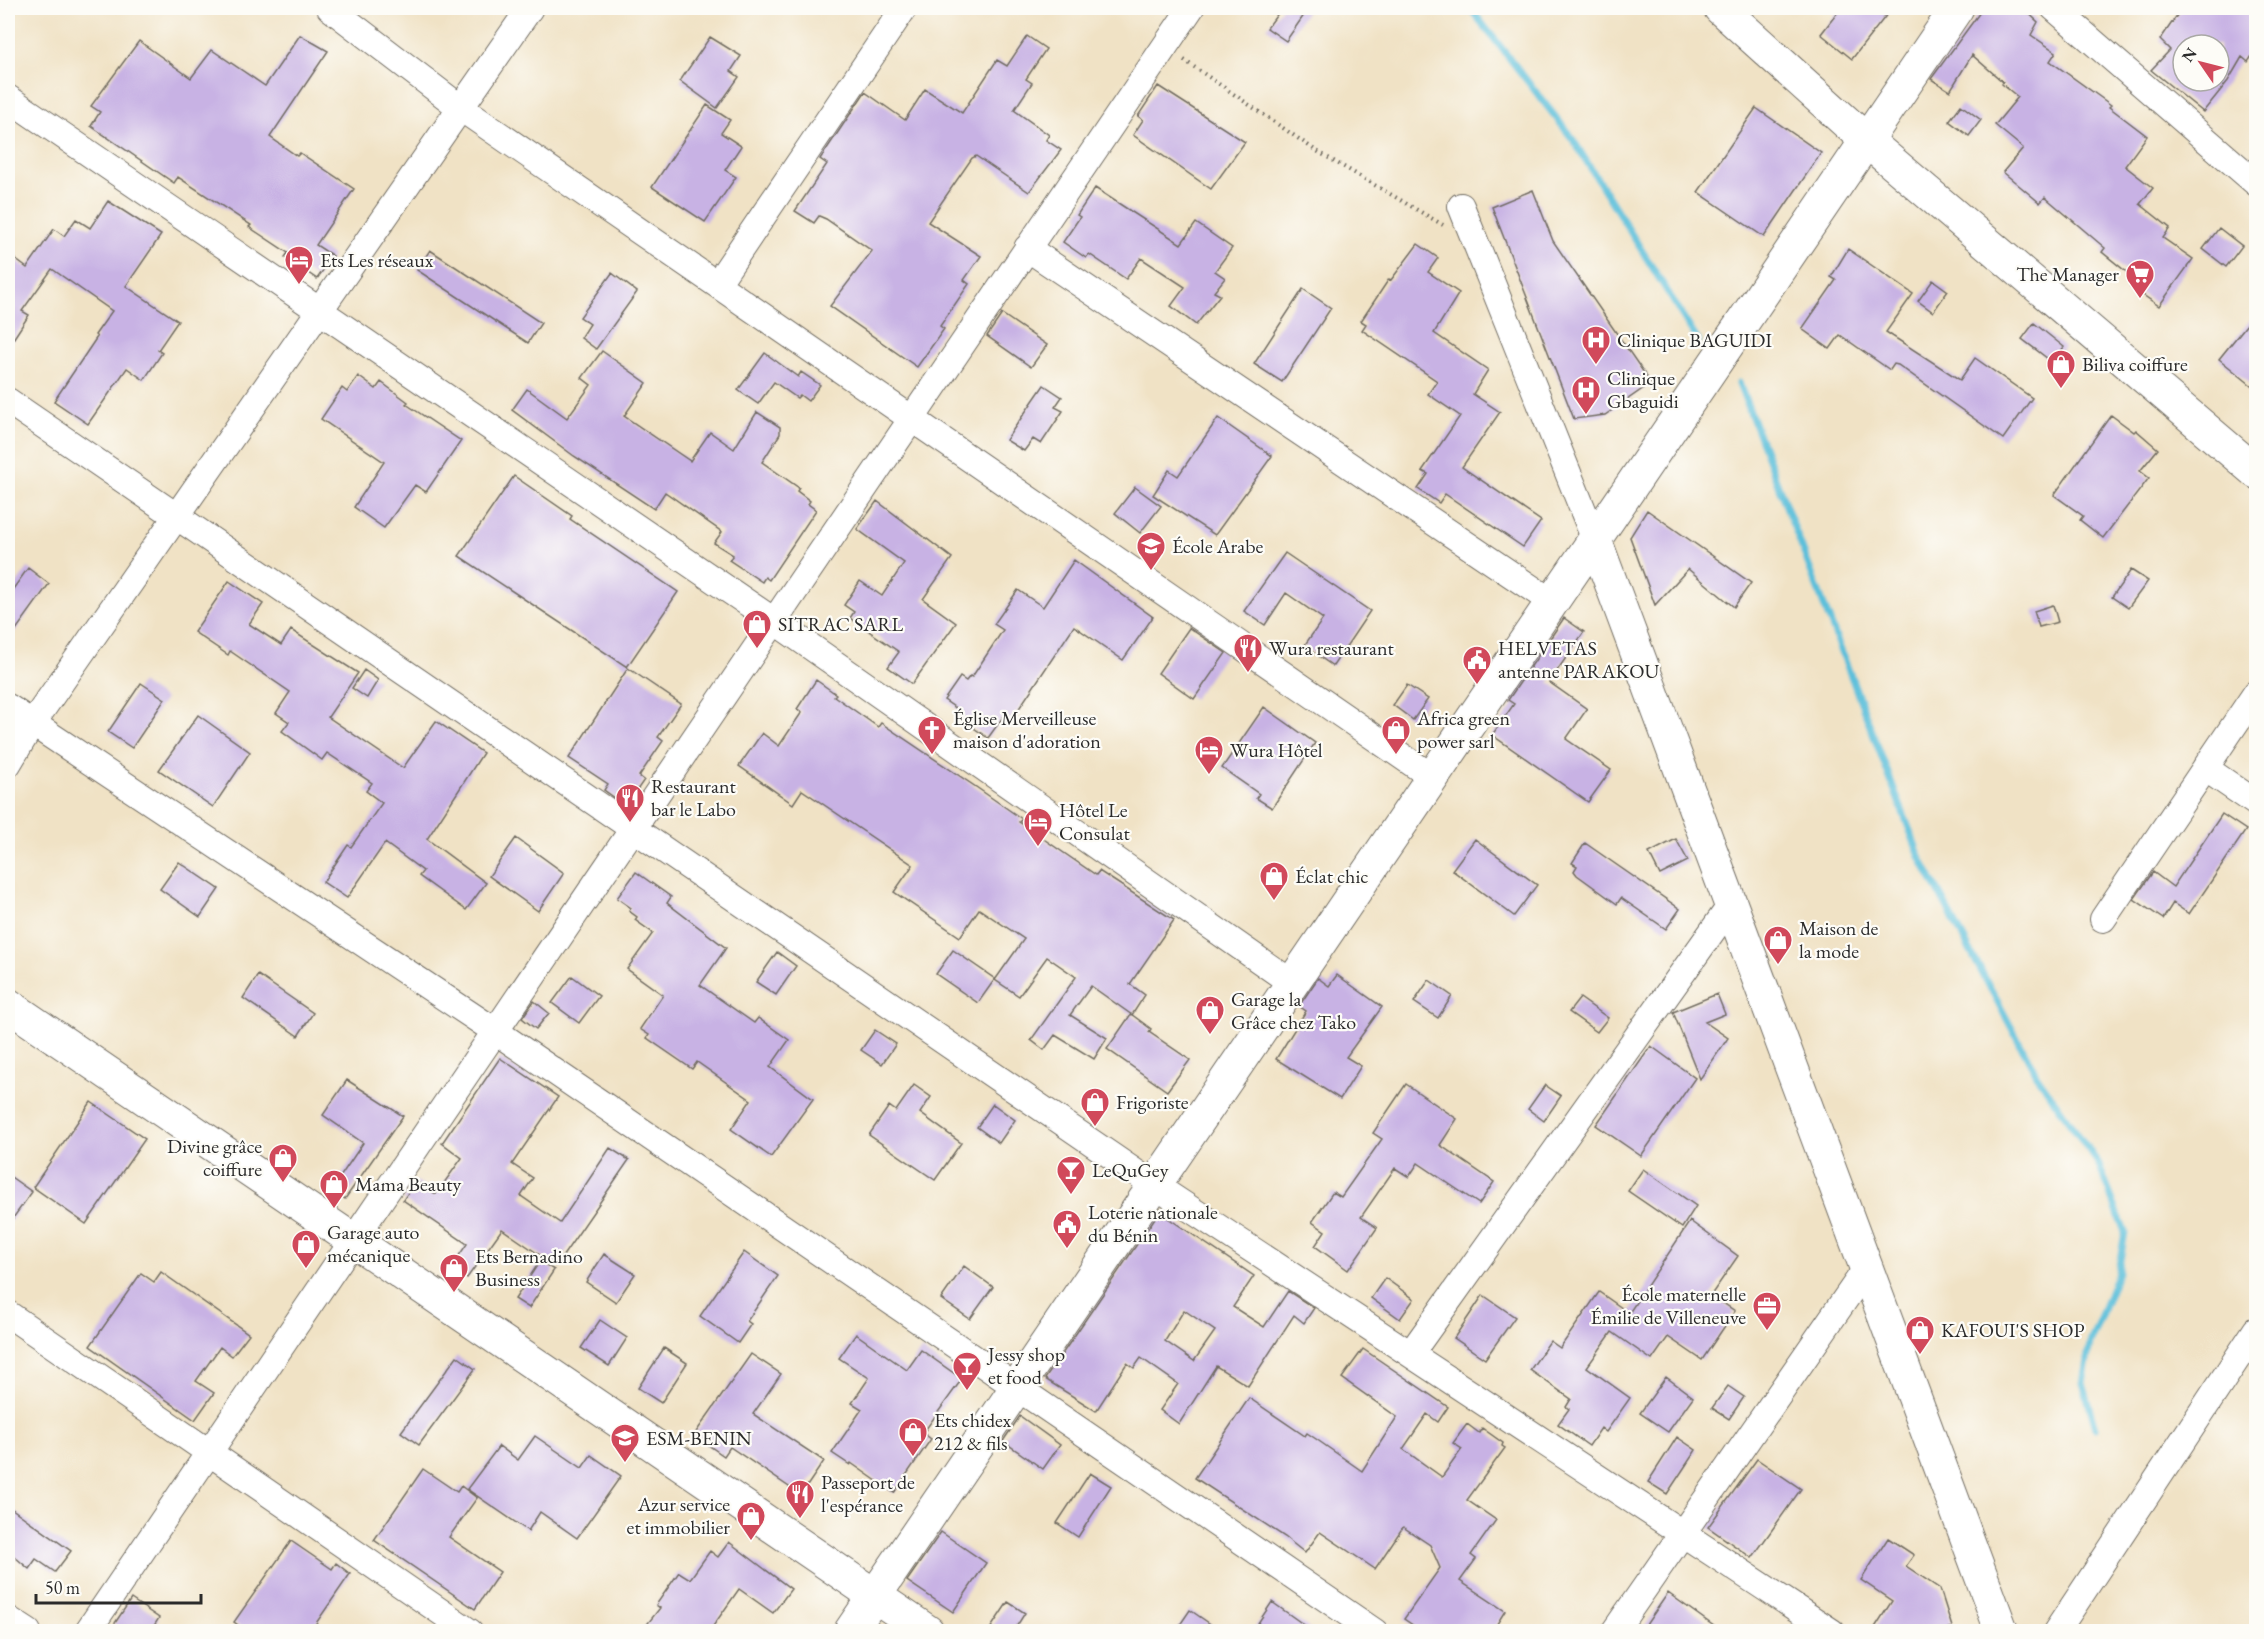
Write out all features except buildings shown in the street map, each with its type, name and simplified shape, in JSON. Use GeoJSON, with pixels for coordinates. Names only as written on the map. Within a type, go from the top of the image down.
{"type":"FeatureCollection","features":[{"type":"Feature","properties":{"kind":"street"},"geometry":{"type":"LineString","coordinates":[[330,8],[462,109],[1432,777]]}},
{"type":"Feature","properties":{"kind":"street"},"geometry":{"type":"LineString","coordinates":[[8,764],[32,724],[321,312],[530,8]]}},
{"type":"Feature","properties":{"kind":"street"},"geometry":{"type":"LineString","coordinates":[[717,284],[904,8]]}},
{"type":"Feature","properties":{"kind":"street"},"geometry":{"type":"LineString","coordinates":[[87,1632],[1191,8]]}},
{"type":"Feature","properties":{"kind":"street"},"geometry":{"type":"LineString","coordinates":[[1720,8],[1867,141],[2256,471]]}},
{"type":"Feature","properties":{"kind":"street"},"geometry":{"type":"LineString","coordinates":[[850,1632],[1957,8]]}},
{"type":"Feature","properties":{"kind":"street"},"geometry":{"type":"LineString","coordinates":[[2054,8],[2256,183]]}},
{"type":"Feature","properties":{"kind":"street"},"geometry":{"type":"LineString","coordinates":[[8,98],[774,621],[1292,983]]}},
{"type":"Feature","properties":{"kind":"street"},"geometry":{"type":"LineString","coordinates":[[1461,206],[1594,540],[2002,1632]]}},
{"type":"Feature","properties":{"kind":"street"},"geometry":{"type":"LineString","coordinates":[[1028,248],[1552,603]]}},
{"type":"Feature","properties":{"kind":"street"},"geometry":{"type":"LineString","coordinates":[[8,401],[1154,1185],[1832,1632]]}},
{"type":"Feature","properties":{"kind":"street"},"geometry":{"type":"LineString","coordinates":[[2103,919],[2256,693]]}},
{"type":"Feature","properties":{"kind":"street"},"geometry":{"type":"LineString","coordinates":[[8,707],[495,1031],[1375,1632]]}},
{"type":"Feature","properties":{"kind":"street"},"geometry":{"type":"LineString","coordinates":[[2205,768],[2256,803]]}},
{"type":"Feature","properties":{"kind":"street"},"geometry":{"type":"LineString","coordinates":[[1411,1353],[1731,905]]}},
{"type":"Feature","properties":{"kind":"street"},"geometry":{"type":"LineString","coordinates":[[8,1005],[928,1632]]}},
{"type":"Feature","properties":{"kind":"street"},"geometry":{"type":"LineString","coordinates":[[1614,1632],[1866,1269]]}},
{"type":"Feature","properties":{"kind":"street"},"geometry":{"type":"LineString","coordinates":[[8,1314],[470,1632]]}},
{"type":"Feature","properties":{"kind":"street"},"geometry":{"type":"LineString","coordinates":[[2056,1632],[2256,1330]]}},
{"type":"Feature","properties":{"kind":"street"},"geometry":{"type":"LineString","coordinates":[[8,1618],[28,1632]]}},
{"type":"Feature","properties":{"kind":"path"},"geometry":{"type":"LineString","coordinates":[[1164,46],[1316,150],[1477,245]]}},
{"type":"Feature","properties":{"kind":"waterway"},"geometry":{"type":"LineString","coordinates":[[1470,8],[1572,138],[1698,341]]}},
{"type":"Feature","properties":{"kind":"waterway"},"geometry":{"type":"LineString","coordinates":[[1739,383],[1920,857],[2039,1079],[2098,1163],[2125,1232],[2118,1272],[2090,1343],[2083,1383],[2096,1428]]}},
{"type":"Feature","properties":{"kind":"place","name":"Ets Les réseaux"},"geometry":{"type":"Point","coordinates":[299,286]}},
{"type":"Feature","properties":{"kind":"place","name":"The Manager"},"geometry":{"type":"Point","coordinates":[2140,300]}},
{"type":"Feature","properties":{"kind":"place","name":"Clinique BAGUIDI"},"geometry":{"type":"Point","coordinates":[1596,366]}},
{"type":"Feature","properties":{"kind":"place","name":"Biliva coiffure"},"geometry":{"type":"Point","coordinates":[2061,390]}},
{"type":"Feature","properties":{"kind":"place","name":"Clinique Gbaguidi"},"geometry":{"type":"Point","coordinates":[1586,416]}},
{"type":"Feature","properties":{"kind":"place","name":"École Arabe"},"geometry":{"type":"Point","coordinates":[1151,572]}},
{"type":"Feature","properties":{"kind":"place","name":"SITRAC SARL"},"geometry":{"type":"Point","coordinates":[757,650]}},
{"type":"Feature","properties":{"kind":"place","name":"Wura restaurant"},"geometry":{"type":"Point","coordinates":[1248,674]}},
{"type":"Feature","properties":{"kind":"place","name":"HELVETAS antenne PARAKOU"},"geometry":{"type":"Point","coordinates":[1477,686]}},
{"type":"Feature","properties":{"kind":"place","name":"Église Merveilleuse maison d'adoration"},"geometry":{"type":"Point","coordinates":[932,756]}},
{"type":"Feature","properties":{"kind":"place","name":"Africa green power sarl"},"geometry":{"type":"Point","coordinates":[1396,756]}},
{"type":"Feature","properties":{"kind":"place","name":"Wura Hôtel"},"geometry":{"type":"Point","coordinates":[1209,776]}},
{"type":"Feature","properties":{"kind":"place","name":"Restaurant bar le Labo"},"geometry":{"type":"Point","coordinates":[630,824]}},
{"type":"Feature","properties":{"kind":"place","name":"Hôtel Le Consulat"},"geometry":{"type":"Point","coordinates":[1038,848]}},
{"type":"Feature","properties":{"kind":"place","name":"Éclat chic"},"geometry":{"type":"Point","coordinates":[1274,902]}},
{"type":"Feature","properties":{"kind":"place","name":"Maison de la mode"},"geometry":{"type":"Point","coordinates":[1778,966]}},
{"type":"Feature","properties":{"kind":"place","name":"Garage la Grâce chez Tako"},"geometry":{"type":"Point","coordinates":[1210,1036]}},
{"type":"Feature","properties":{"kind":"place","name":"Frigoriste"},"geometry":{"type":"Point","coordinates":[1095,1128]}},
{"type":"Feature","properties":{"kind":"place","name":"Divine grâce coiffure"},"geometry":{"type":"Point","coordinates":[283,1184]}},
{"type":"Feature","properties":{"kind":"place","name":"LeQuGey"},"geometry":{"type":"Point","coordinates":[1071,1196]}},
{"type":"Feature","properties":{"kind":"place","name":"Mama Beauty"},"geometry":{"type":"Point","coordinates":[334,1210]}},
{"type":"Feature","properties":{"kind":"place","name":"Loterie nationale du Bénin"},"geometry":{"type":"Point","coordinates":[1067,1250]}},
{"type":"Feature","properties":{"kind":"place","name":"Garage auto mécanique"},"geometry":{"type":"Point","coordinates":[306,1270]}},
{"type":"Feature","properties":{"kind":"place","name":"Ets Bernadino Business"},"geometry":{"type":"Point","coordinates":[454,1294]}},
{"type":"Feature","properties":{"kind":"place","name":"École maternelle Émilie de Villeneuve"},"geometry":{"type":"Point","coordinates":[1767,1332]}},
{"type":"Feature","properties":{"kind":"place","name":"KAFOUI'S SHOP"},"geometry":{"type":"Point","coordinates":[1920,1356]}},
{"type":"Feature","properties":{"kind":"place","name":"Jessy shop et food"},"geometry":{"type":"Point","coordinates":[967,1392]}},
{"type":"Feature","properties":{"kind":"place","name":"Ets chidex 212 & fils"},"geometry":{"type":"Point","coordinates":[913,1458]}},
{"type":"Feature","properties":{"kind":"place","name":"ESM-BENIN"},"geometry":{"type":"Point","coordinates":[625,1464]}},
{"type":"Feature","properties":{"kind":"place","name":"Passeport de l'espérance"},"geometry":{"type":"Point","coordinates":[800,1520]}},
{"type":"Feature","properties":{"kind":"place","name":"Azur service et immobilier"},"geometry":{"type":"Point","coordinates":[751,1542]}}]}
